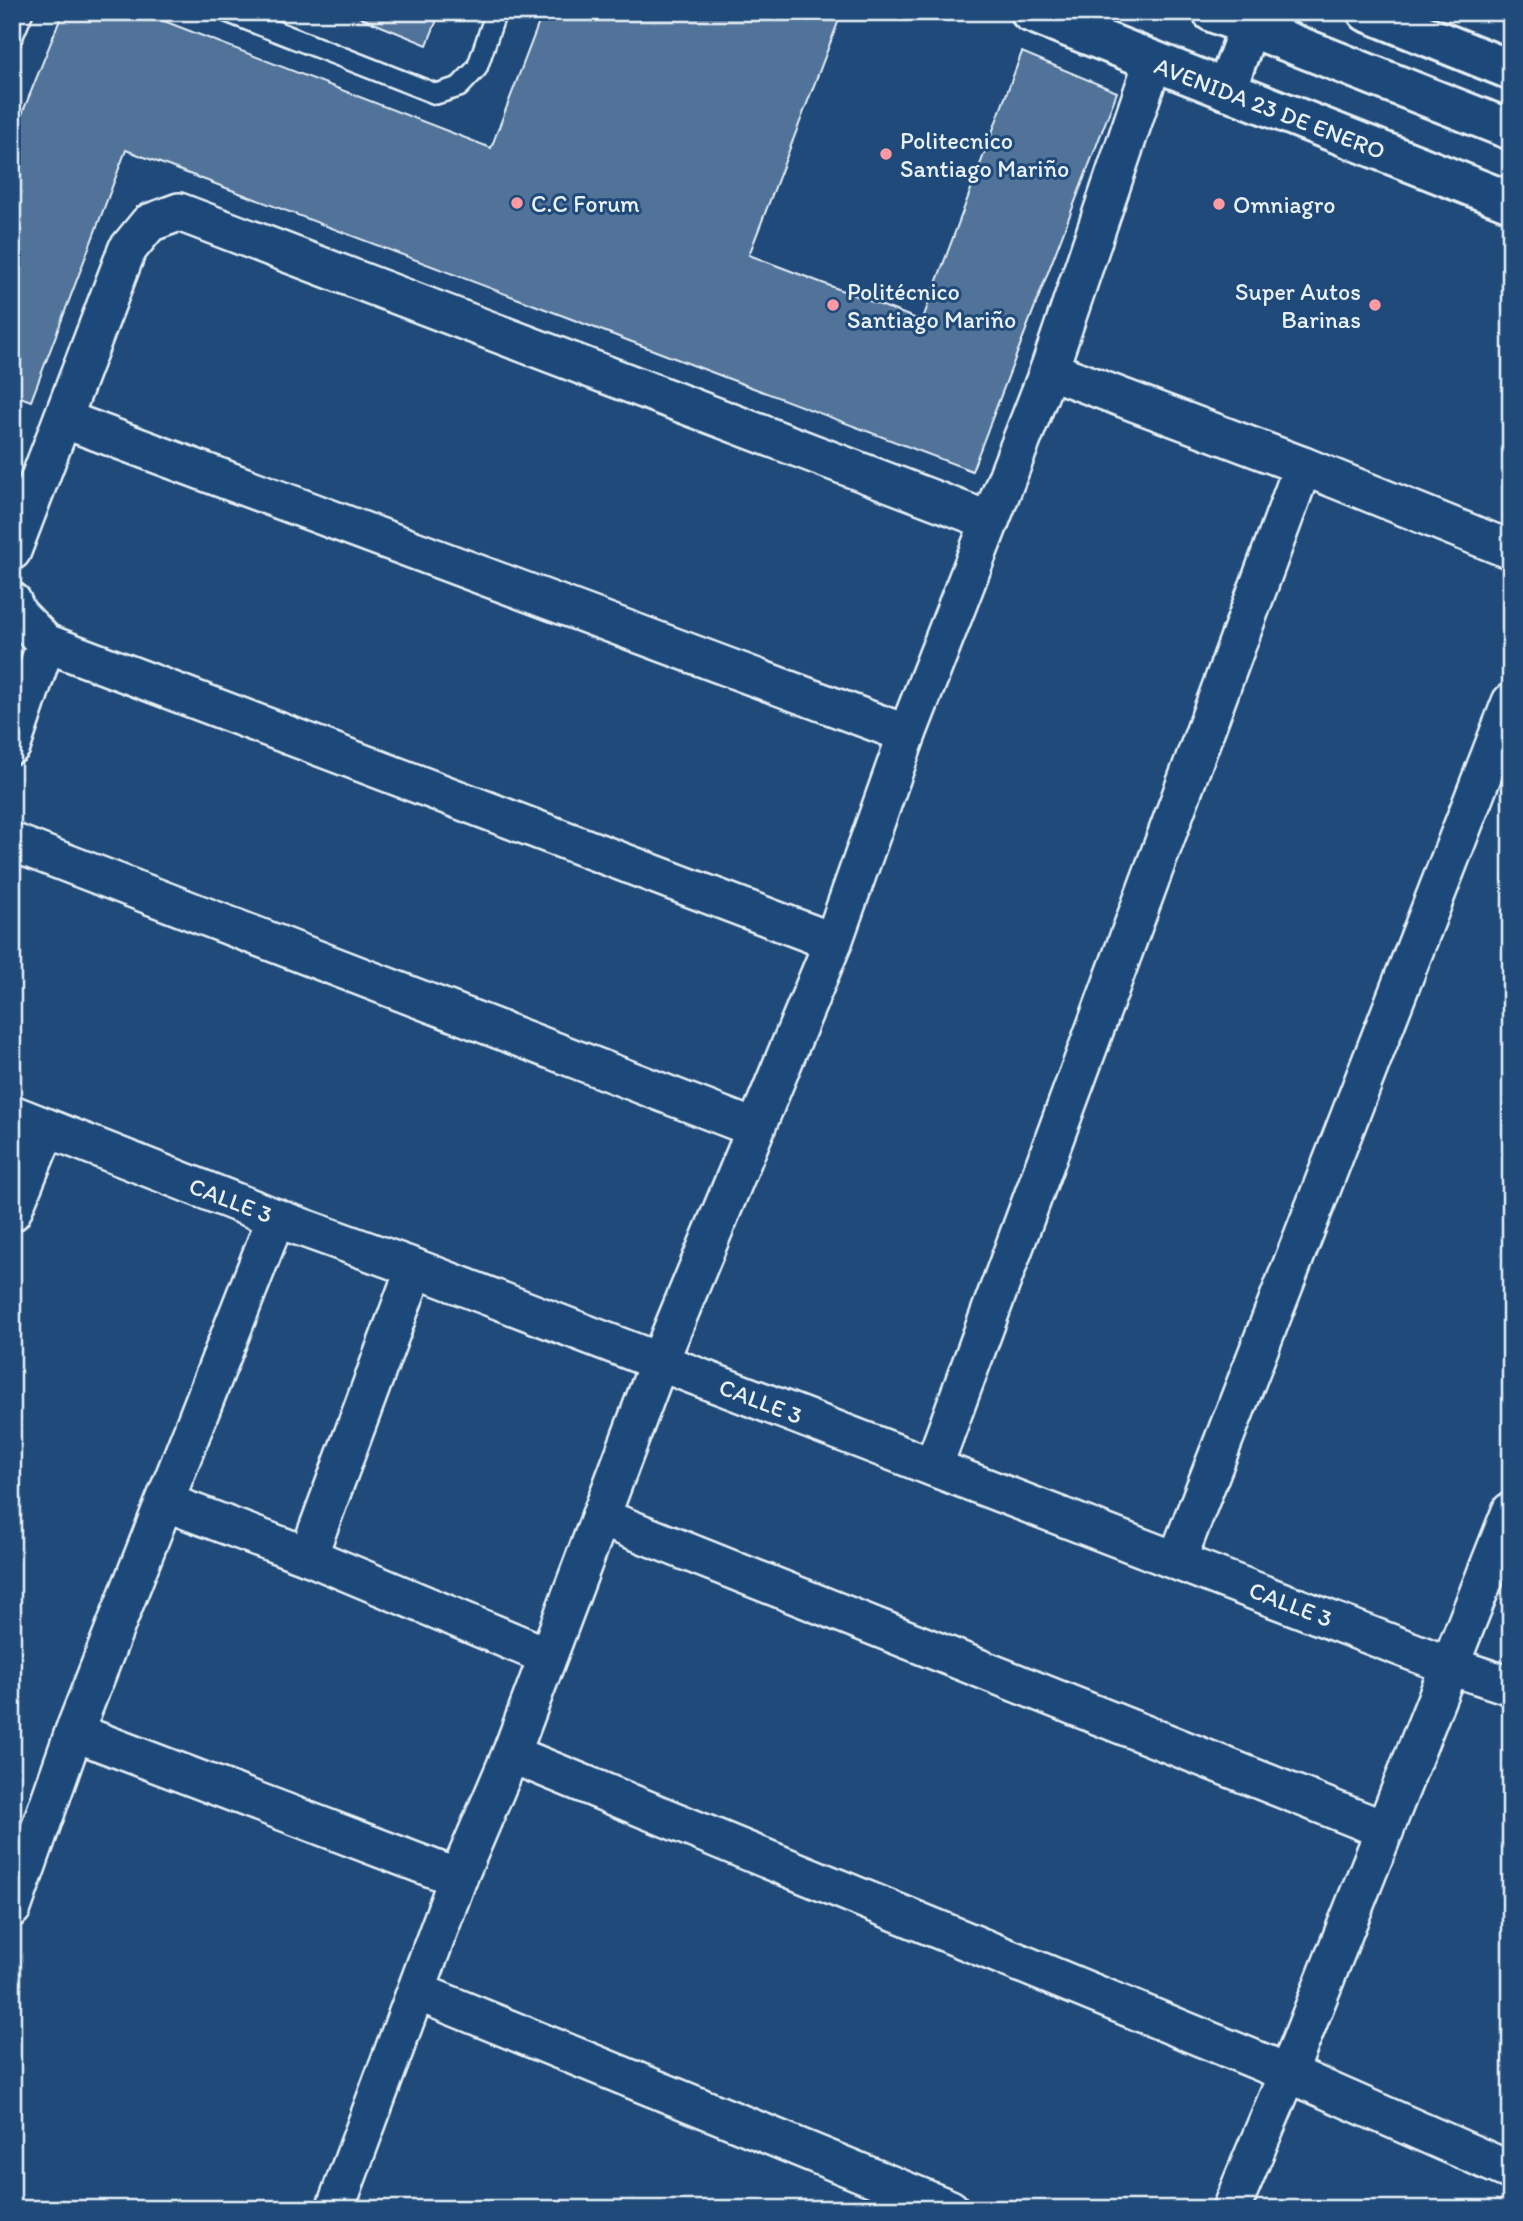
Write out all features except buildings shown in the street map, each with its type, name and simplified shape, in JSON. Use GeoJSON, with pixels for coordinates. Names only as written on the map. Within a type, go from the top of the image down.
{"type":"FeatureCollection","features":[{"type":"Feature","properties":{"kind":"main road","name":"AVENIDA 23 DE ENERO"},"geometry":{"type":"LineString","coordinates":[[1030,12],[1511,202]]}},
{"type":"Feature","properties":{"kind":"main road"},"geometry":{"type":"LineString","coordinates":[[1212,12],[1511,130]]}},
{"type":"Feature","properties":{"kind":"main road"},"geometry":{"type":"LineString","coordinates":[[1367,12],[1511,70]]}},
{"type":"Feature","properties":{"kind":"main road"},"geometry":{"type":"LineString","coordinates":[[1226,90],[1249,27]]}},
{"type":"Feature","properties":{"kind":"street"},"geometry":{"type":"LineString","coordinates":[[335,2209],[418,1992],[458,1878],[512,1754],[659,1362],[833,942],[906,734],[1049,370],[1153,62]]}},
{"type":"Feature","properties":{"kind":"street"},"geometry":{"type":"LineString","coordinates":[[12,551],[127,250],[149,223],[179,212],[990,521]]}},
{"type":"Feature","properties":{"kind":"street"},"geometry":{"type":"LineString","coordinates":[[1049,370],[1303,466],[1511,550]]}},
{"type":"Feature","properties":{"kind":"street"},"geometry":{"type":"LineString","coordinates":[[63,419],[906,734]]}},
{"type":"Feature","properties":{"kind":"street"},"geometry":{"type":"LineString","coordinates":[[933,1467],[1303,466]]}},
{"type":"Feature","properties":{"kind":"street"},"geometry":{"type":"LineString","coordinates":[[12,601],[17,613],[46,643],[833,942]]}},
{"type":"Feature","properties":{"kind":"street"},"geometry":{"type":"LineString","coordinates":[[12,745],[46,643]]}},
{"type":"Feature","properties":{"kind":"street"},"geometry":{"type":"LineString","coordinates":[[1177,1560],[1511,702]]}},
{"type":"Feature","properties":{"kind":"street"},"geometry":{"type":"LineString","coordinates":[[12,842],[754,1128]]}},
{"type":"Feature","properties":{"kind":"street","name":"CALLE 3"},"geometry":{"type":"LineString","coordinates":[[12,1114],[276,1218],[415,1268],[1450,1666],[1511,1686]]}},
{"type":"Feature","properties":{"kind":"street"},"geometry":{"type":"LineString","coordinates":[[12,1212],[47,1128]]}},
{"type":"Feature","properties":{"kind":"street"},"geometry":{"type":"LineString","coordinates":[[12,1908],[74,1732],[276,1218]]}},
{"type":"Feature","properties":{"kind":"street"},"geometry":{"type":"LineString","coordinates":[[308,1556],[415,1268]]}},
{"type":"Feature","properties":{"kind":"street"},"geometry":{"type":"LineString","coordinates":[[165,1502],[308,1556],[547,1656]]}},
{"type":"Feature","properties":{"kind":"street"},"geometry":{"type":"LineString","coordinates":[[1231,2209],[1288,2073],[1511,1511]]}},
{"type":"Feature","properties":{"kind":"street"},"geometry":{"type":"LineString","coordinates":[[600,1517],[1385,1830]]}},
{"type":"Feature","properties":{"kind":"street"},"geometry":{"type":"LineString","coordinates":[[74,1732],[458,1878]]}},
{"type":"Feature","properties":{"kind":"street"},"geometry":{"type":"LineString","coordinates":[[512,1754],[1288,2073],[1511,2171]]}},
{"type":"Feature","properties":{"kind":"street"},"geometry":{"type":"LineString","coordinates":[[418,1992],[950,2209]]}},
{"type":"Feature","properties":{"kind":"lane"},"geometry":{"type":"LineString","coordinates":[[12,38],[23,12]]}},
{"type":"Feature","properties":{"kind":"lane"},"geometry":{"type":"LineString","coordinates":[[228,12],[436,94],[459,87],[477,68],[496,12]]}},
{"type":"Feature","properties":{"kind":"place","name":"Politecnico Santiago Mariño"},"geometry":{"type":"Point","coordinates":[886,154]}},
{"type":"Feature","properties":{"kind":"place","name":"C.C Forum"},"geometry":{"type":"Point","coordinates":[517,203]}},
{"type":"Feature","properties":{"kind":"place","name":"Omniagro"},"geometry":{"type":"Point","coordinates":[1219,204]}},
{"type":"Feature","properties":{"kind":"place","name":"Politécnico Santiago Mariño"},"geometry":{"type":"Point","coordinates":[833,305]}},
{"type":"Feature","properties":{"kind":"place","name":"Super Autos Barinas"},"geometry":{"type":"Point","coordinates":[1375,305]}}]}
